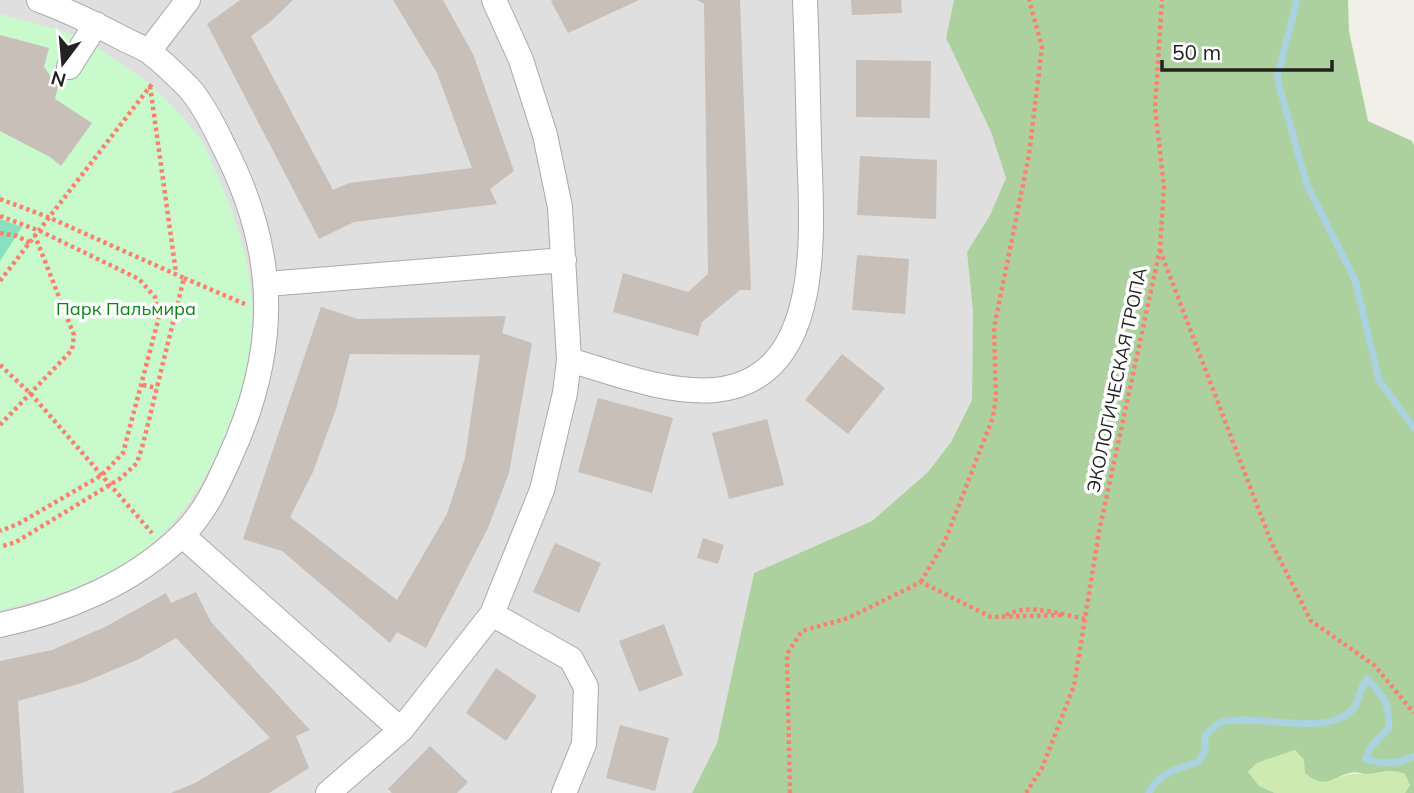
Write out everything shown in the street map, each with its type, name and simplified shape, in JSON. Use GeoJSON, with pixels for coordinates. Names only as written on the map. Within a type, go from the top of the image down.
{"type":"FeatureCollection","features":[{"type":"Feature","properties":{"kind":"lane"},"geometry":{"type":"LineString","coordinates":[[0,625],[61,609],[108,588],[174,542],[199,516],[217,486],[241,434],[256,390],[267,336],[267,284],[257,230],[242,180],[190,89],[155,68],[96,24],[38,0]]}},
{"type":"Feature","properties":{"kind":"lane"},"geometry":{"type":"LineString","coordinates":[[155,68],[188,0]]}},
{"type":"Feature","properties":{"kind":"lane"},"geometry":{"type":"LineString","coordinates":[[328,793],[401,730],[492,614],[542,490],[565,393],[569,360],[560,206],[545,135],[521,60],[494,0]]}},
{"type":"Feature","properties":{"kind":"lane"},"geometry":{"type":"LineString","coordinates":[[569,360],[683,389],[716,390],[743,383],[771,366],[789,342],[799,318],[806,289],[812,245],[805,0]]}},
{"type":"Feature","properties":{"kind":"lane"},"geometry":{"type":"LineString","coordinates":[[69,67],[96,24]]}},
{"type":"Feature","properties":{"kind":"lane"},"geometry":{"type":"LineString","coordinates":[[267,284],[564,260]]}},
{"type":"Feature","properties":{"kind":"lane"},"geometry":{"type":"LineString","coordinates":[[174,542],[401,730]]}},
{"type":"Feature","properties":{"kind":"lane"},"geometry":{"type":"LineString","coordinates":[[492,614],[571,659],[586,687],[584,744],[565,793]]}},
{"type":"Feature","properties":{"kind":"path"},"geometry":{"type":"LineString","coordinates":[[790,793],[787,654],[802,631],[848,618],[922,582],[945,541],[993,416],[996,397],[994,328],[1029,155],[1042,47],[1029,0]]}},
{"type":"Feature","properties":{"kind":"path"},"geometry":{"type":"LineString","coordinates":[[1160,249],[1164,187],[1156,108],[1162,0]]}},
{"type":"Feature","properties":{"kind":"path"},"geometry":{"type":"LineString","coordinates":[[0,281],[50,218],[155,68]]}},
{"type":"Feature","properties":{"kind":"path"},"geometry":{"type":"LineString","coordinates":[[155,68],[176,274]]}},
{"type":"Feature","properties":{"kind":"path"},"geometry":{"type":"LineString","coordinates":[[0,199],[50,218],[267,314]]}},
{"type":"Feature","properties":{"kind":"path"},"geometry":{"type":"LineString","coordinates":[[0,216],[40,231],[139,279],[155,297],[158,307],[158,325],[126,447],[102,475],[18,524],[0,531]]}},
{"type":"Feature","properties":{"kind":"path"},"geometry":{"type":"LineString","coordinates":[[0,233],[17,236],[30,243]]}},
{"type":"Feature","properties":{"kind":"path"},"geometry":{"type":"LineString","coordinates":[[0,425],[72,350],[75,335],[35,236]]}},
{"type":"Feature","properties":{"kind":"path","name":"ЭКОЛОГИЧЕСКАЯ ТРОПА"},"geometry":{"type":"LineString","coordinates":[[1026,793],[1042,768],[1074,686],[1099,532],[1160,249]]}},
{"type":"Feature","properties":{"kind":"path","name":"ЭКОЛОГИЧЕСКАЯ ТРОПА"},"geometry":{"type":"LineString","coordinates":[[1160,249],[1271,542],[1311,621],[1374,665],[1414,713]]}},
{"type":"Feature","properties":{"kind":"path"},"geometry":{"type":"LineString","coordinates":[[0,547],[16,542],[110,485],[131,470],[136,463],[184,278]]}},
{"type":"Feature","properties":{"kind":"path"},"geometry":{"type":"LineString","coordinates":[[0,365],[31,394],[110,485],[174,542]]}},
{"type":"Feature","properties":{"kind":"path"},"geometry":{"type":"LineString","coordinates":[[143,385],[157,388]]}},
{"type":"Feature","properties":{"kind":"path"},"geometry":{"type":"LineString","coordinates":[[922,582],[991,617],[1002,617],[1017,610],[1085,619]]}},
{"type":"Feature","properties":{"kind":"shaded area"},"geometry":{"type":"Polygon","coordinates":[[[0,0],[954,0],[946,38],[991,132],[1006,178],[990,215],[967,252],[973,312],[972,400],[951,442],[928,472],[872,521],[754,573],[717,743],[692,793],[0,793],[0,0]]]}},
{"type":"Feature","properties":{"kind":"green space"},"geometry":{"type":"Polygon","coordinates":[[[954,0],[1348,0],[1349,31],[1368,121],[1412,141],[1414,146],[1414,793],[1405,793],[1410,785],[1405,774],[1395,771],[1367,774],[1352,772],[1328,781],[1318,781],[1305,773],[1304,760],[1295,750],[1257,763],[1248,772],[1259,786],[1275,793],[692,793],[717,743],[754,573],[872,521],[928,472],[951,442],[972,400],[973,312],[967,252],[990,215],[1006,178],[991,132],[946,38],[954,0]]]}},
{"type":"Feature","properties":{"kind":"green space","name":"Парк Пальмира"},"geometry":{"type":"Polygon","coordinates":[[[0,14],[63,31],[89,43],[152,86],[185,121],[202,141],[240,234],[252,302],[247,365],[227,432],[195,494],[175,520],[137,555],[101,576],[61,593],[0,610],[0,14]]]}},
{"type":"Feature","properties":{"kind":"green space"},"geometry":{"type":"Polygon","coordinates":[[[0,219],[22,227],[0,261],[0,219]]]}},
{"type":"Feature","properties":{"kind":"green space"},"geometry":{"type":"Polygon","coordinates":[[[1295,750],[1304,760],[1341,777],[1396,771],[1405,773],[1411,785],[1405,793],[1275,793],[1259,786],[1248,773],[1257,763],[1295,750]]]}},
{"type":"Feature","properties":{"kind":"building"},"geometry":{"type":"Polygon","coordinates":[[[240,0],[293,0],[251,36],[333,190],[349,183],[472,168],[437,73],[393,0],[443,0],[473,54],[514,171],[490,189],[497,204],[354,222],[319,239],[207,24],[240,0]]]}},
{"type":"Feature","properties":{"kind":"building"},"geometry":{"type":"Polygon","coordinates":[[[639,0],[568,33],[551,1],[639,0]]]}},
{"type":"Feature","properties":{"kind":"building"},"geometry":{"type":"Polygon","coordinates":[[[697,0],[740,0],[751,290],[740,290],[702,322],[698,336],[613,312],[623,273],[688,292],[708,274],[704,4],[697,0]]]}},
{"type":"Feature","properties":{"kind":"building"},"geometry":{"type":"Polygon","coordinates":[[[851,0],[901,0],[902,13],[852,15],[851,0]]]}},
{"type":"Feature","properties":{"kind":"building"},"geometry":{"type":"Polygon","coordinates":[[[0,35],[49,48],[44,67],[58,86],[55,99],[92,123],[61,166],[50,157],[0,131],[0,35]]]}},
{"type":"Feature","properties":{"kind":"building"},"geometry":{"type":"Polygon","coordinates":[[[856,60],[931,61],[930,118],[856,117],[856,60]]]}},
{"type":"Feature","properties":{"kind":"building"},"geometry":{"type":"Polygon","coordinates":[[[860,156],[937,160],[936,219],[857,215],[860,156]]]}},
{"type":"Feature","properties":{"kind":"building"},"geometry":{"type":"Polygon","coordinates":[[[857,255],[909,259],[905,314],[852,310],[857,255]]]}},
{"type":"Feature","properties":{"kind":"building"},"geometry":{"type":"Polygon","coordinates":[[[321,307],[358,319],[506,316],[502,333],[532,343],[509,473],[488,528],[426,648],[397,632],[390,643],[282,551],[243,539],[321,307]],[[350,354],[336,409],[313,472],[290,517],[397,600],[447,514],[465,458],[480,355],[350,354]]]}},
{"type":"Feature","properties":{"kind":"building"},"geometry":{"type":"Polygon","coordinates":[[[842,354],[885,388],[848,434],[805,400],[842,354]]]}},
{"type":"Feature","properties":{"kind":"building"},"geometry":{"type":"Polygon","coordinates":[[[598,398],[673,418],[652,493],[578,472],[598,398]]]}},
{"type":"Feature","properties":{"kind":"building"},"geometry":{"type":"Polygon","coordinates":[[[767,419],[784,485],[729,499],[712,433],[767,419]]]}},
{"type":"Feature","properties":{"kind":"building"},"geometry":{"type":"Polygon","coordinates":[[[703,538],[724,545],[718,564],[697,558],[703,538]]]}},
{"type":"Feature","properties":{"kind":"building"},"geometry":{"type":"Polygon","coordinates":[[[555,543],[601,563],[579,613],[533,592],[555,543]]]}},
{"type":"Feature","properties":{"kind":"building"},"geometry":{"type":"Polygon","coordinates":[[[196,592],[211,622],[310,730],[296,736],[309,768],[269,793],[171,793],[195,783],[270,738],[176,638],[137,660],[82,683],[18,701],[24,793],[0,793],[0,661],[52,650],[105,627],[166,593],[171,603],[196,592]]]}},
{"type":"Feature","properties":{"kind":"building"},"geometry":{"type":"Polygon","coordinates":[[[664,624],[683,675],[639,692],[619,641],[664,624]]]}},
{"type":"Feature","properties":{"kind":"building"},"geometry":{"type":"Polygon","coordinates":[[[496,668],[537,696],[506,741],[466,713],[496,668]]]}},
{"type":"Feature","properties":{"kind":"building"},"geometry":{"type":"Polygon","coordinates":[[[620,725],[669,738],[655,791],[606,778],[620,725]]]}},
{"type":"Feature","properties":{"kind":"building"},"geometry":{"type":"Polygon","coordinates":[[[430,746],[468,782],[457,793],[392,793],[388,789],[430,746]]]}},
{"type":"Feature","properties":{"kind":"waterway"},"geometry":{"type":"LineString","coordinates":[[1297,0],[1277,78],[1307,185],[1355,280],[1379,380],[1414,428]]}},
{"type":"Feature","properties":{"kind":"waterway"},"geometry":{"type":"LineString","coordinates":[[1149,793],[1163,776],[1198,762],[1205,750],[1205,735],[1220,723],[1237,720],[1310,724],[1327,722],[1342,717],[1354,708],[1367,679],[1385,701],[1389,728],[1370,748],[1366,759],[1391,763],[1414,756]]}}]}
